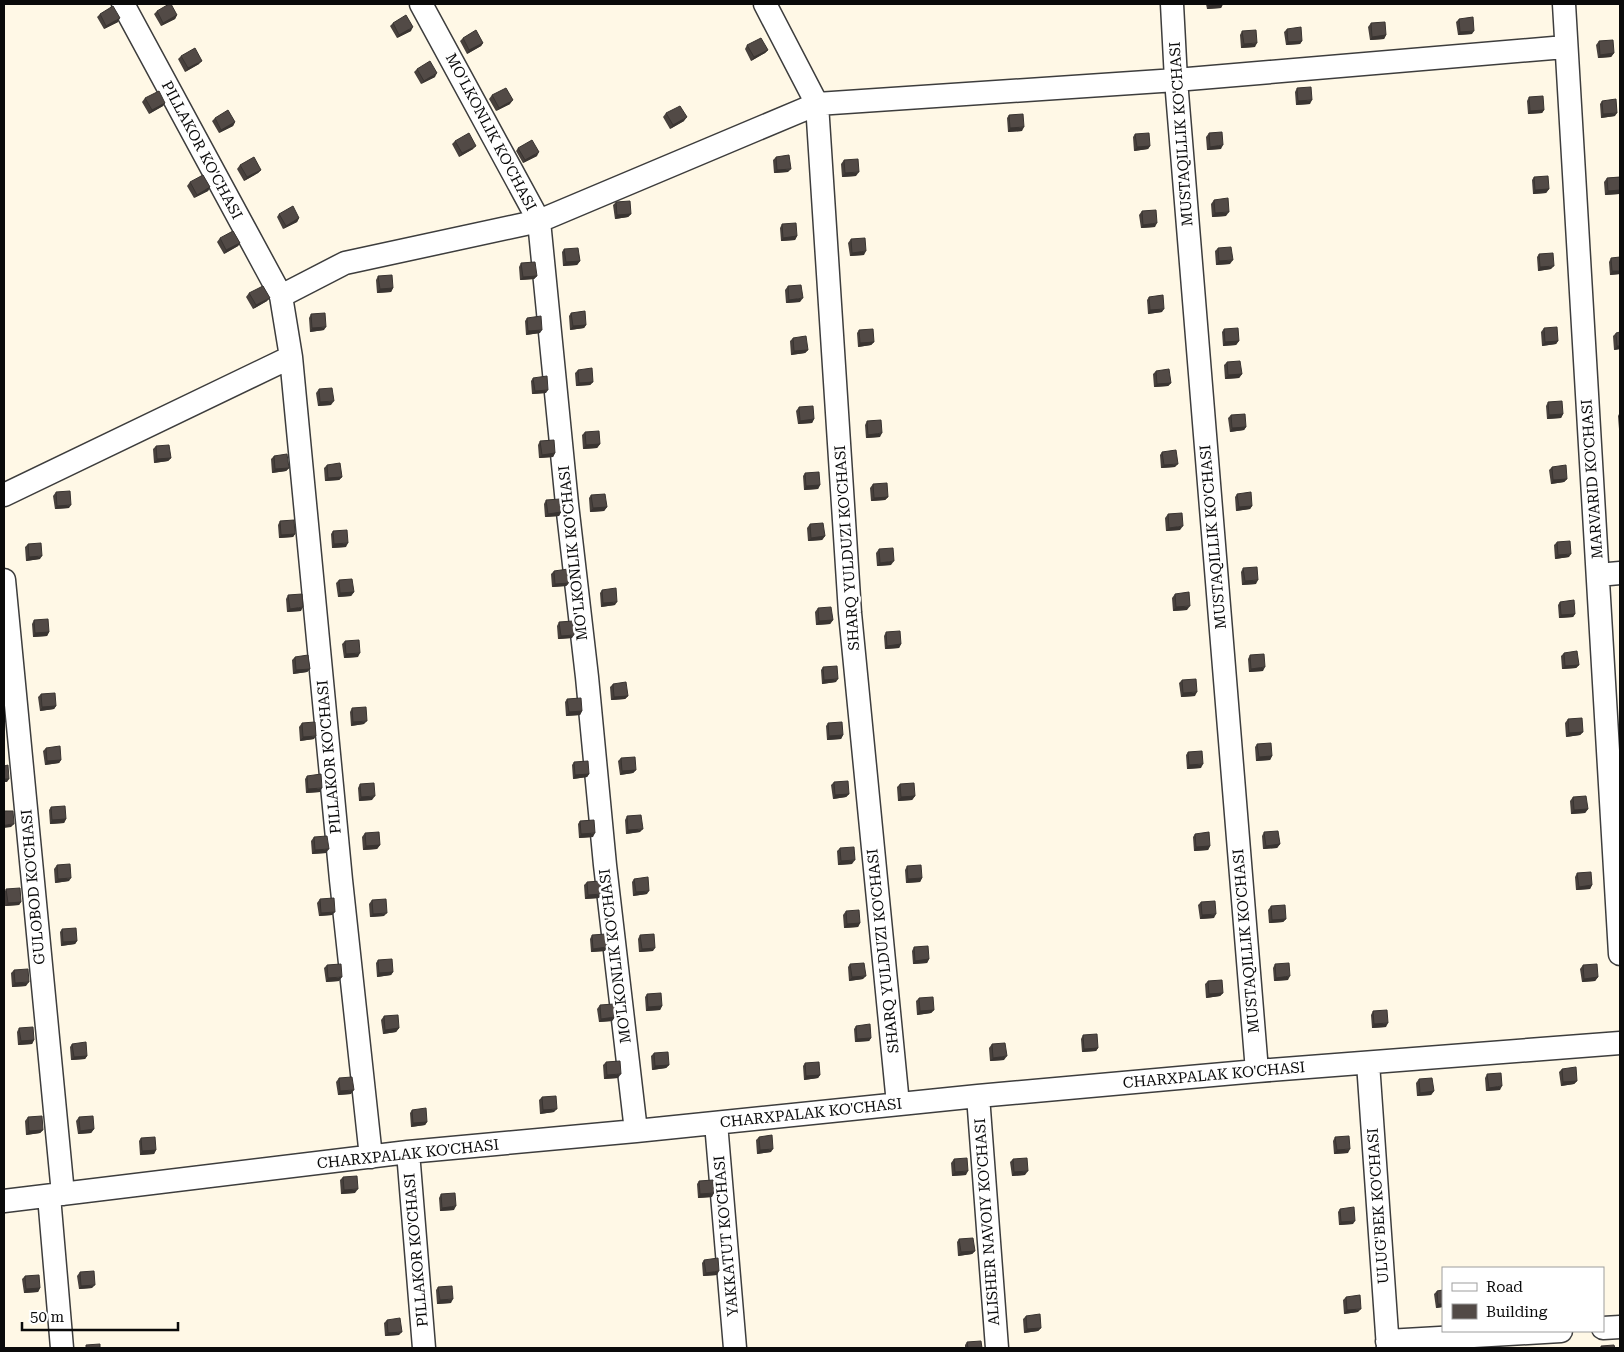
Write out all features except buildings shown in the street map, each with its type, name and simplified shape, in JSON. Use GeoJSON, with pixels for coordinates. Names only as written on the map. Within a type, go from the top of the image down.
{"type":"FeatureCollection","features":[{"type":"Feature","properties":{"kind":"street","name":"PILLAKOR KO'CHASI"},"geometry":{"type":"LineString","coordinates":[[123,4],[281,296],[291,357],[340,870],[371,1157]]}},
{"type":"Feature","properties":{"kind":"street","name":"MO'LKONLIK KO'CHASI"},"geometry":{"type":"LineString","coordinates":[[421,4],[539,221],[567,504],[587,677],[604,865],[636,1131]]}},
{"type":"Feature","properties":{"kind":"street","name":"SHARQ YULDUZI KO'CHASI"},"geometry":{"type":"LineString","coordinates":[[765,4],[817,104],[850,613],[898,1104]]}},
{"type":"Feature","properties":{"kind":"street","name":"MUSTAQILLIK KO'CHASI"},"geometry":{"type":"LineString","coordinates":[[1172,4],[1176,80],[1257,1071]]}},
{"type":"Feature","properties":{"kind":"street","name":"MARVARID KO'CHASI"},"geometry":{"type":"LineString","coordinates":[[1564,4],[1565,47],[1598,575],[1616,803],[1620,954]]}},
{"type":"Feature","properties":{"kind":"street"},"geometry":{"type":"LineString","coordinates":[[281,296],[345,263],[539,221],[817,104],[1176,80],[1565,47]]}},
{"type":"Feature","properties":{"kind":"street"},"geometry":{"type":"LineString","coordinates":[[4,495],[291,357]]}},
{"type":"Feature","properties":{"kind":"street"},"geometry":{"type":"LineString","coordinates":[[1598,575],[1620,573]]}},
{"type":"Feature","properties":{"kind":"street","name":"GULOBOD KO'CHASI"},"geometry":{"type":"LineString","coordinates":[[4,580],[56,1195],[62,1348]]}},
{"type":"Feature","properties":{"kind":"street","name":"CHARXPALAK KO'CHASI"},"geometry":{"type":"LineString","coordinates":[[4,1201],[408,1152],[978,1096],[1257,1071],[1620,1044]]}},
{"type":"Feature","properties":{"kind":"street","name":"ULUG'BEK KO'CHASI"},"geometry":{"type":"LineString","coordinates":[[1368,1063],[1387,1345]]}},
{"type":"Feature","properties":{"kind":"street","name":"ALISHER NAVOIY KO'CHASI"},"geometry":{"type":"LineString","coordinates":[[978,1096],[997,1348]]}},
{"type":"Feature","properties":{"kind":"street","name":"YAKKATUT KO'CHASI"},"geometry":{"type":"LineString","coordinates":[[716,1123],[735,1348]]}},
{"type":"Feature","properties":{"kind":"street","name":"PILLAKOR KO'CHASI"},"geometry":{"type":"LineString","coordinates":[[408,1152],[424,1348]]}},
{"type":"Feature","properties":{"kind":"street"},"geometry":{"type":"LineString","coordinates":[[1604,1328],[1620,1327]]}},
{"type":"Feature","properties":{"kind":"street"},"geometry":{"type":"LineString","coordinates":[[1387,1345],[1550,1332]]}}]}
